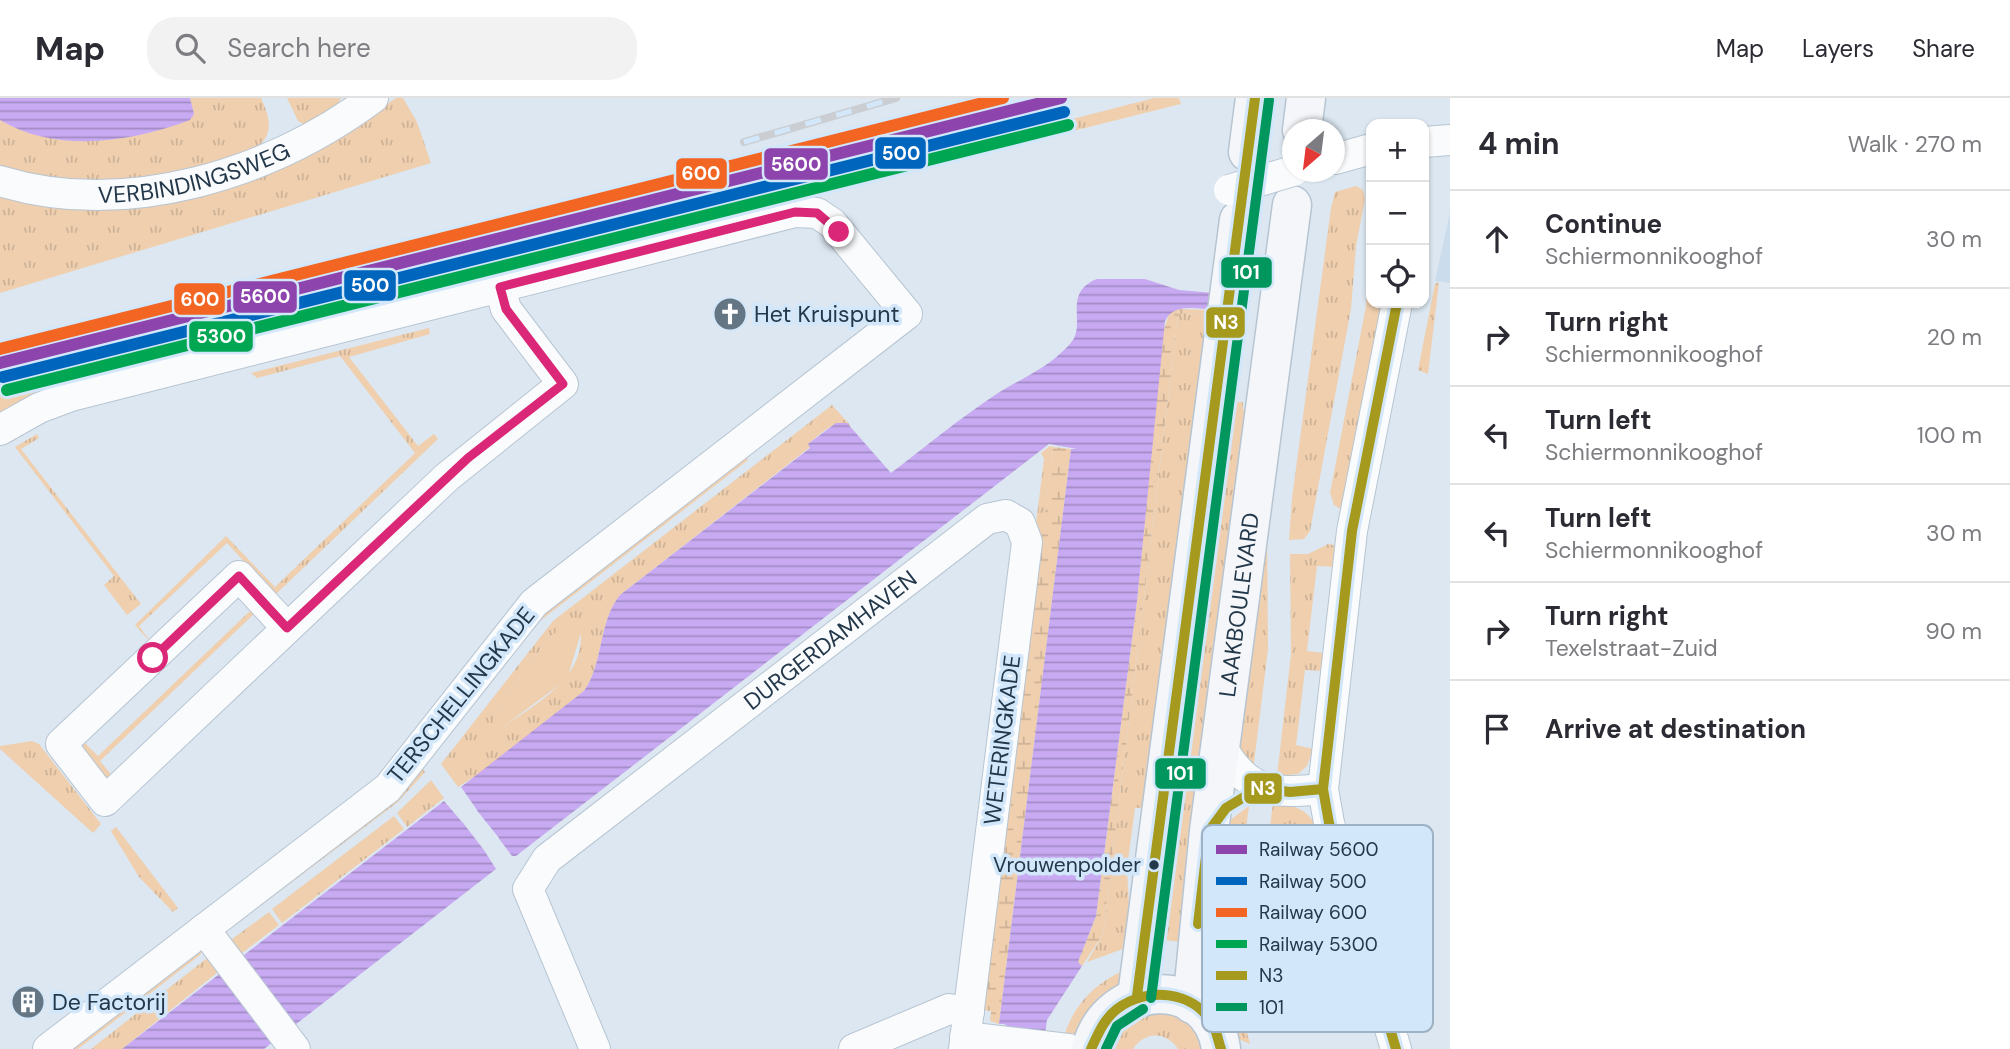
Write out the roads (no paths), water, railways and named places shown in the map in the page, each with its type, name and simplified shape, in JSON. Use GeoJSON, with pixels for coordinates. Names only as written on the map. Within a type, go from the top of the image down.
{"type":"FeatureCollection","features":[{"type":"Feature","properties":{"kind":"main road"},"geometry":{"type":"LineString","coordinates":[[1248,152],[1255,98]]}},
{"type":"Feature","properties":{"kind":"main road"},"geometry":{"type":"LineString","coordinates":[[1303,119],[1306,98]]}},
{"type":"Feature","properties":{"kind":"main road","name":"LAAKBOULEVARD"},"geometry":{"type":"LineString","coordinates":[[1210,825],[1292,188]]}},
{"type":"Feature","properties":{"kind":"main road","name":"LAAKBOULEVARD"},"geometry":{"type":"LineString","coordinates":[[1137,996],[1234,205]]}},
{"type":"Feature","properties":{"kind":"main road","name":"LAAKBOULEVARD"},"geometry":{"type":"LineString","coordinates":[[1192,1004],[1202,902]]}},
{"type":"Feature","properties":{"kind":"main road"},"geometry":{"type":"LineString","coordinates":[[1091,1049],[1103,1020],[1113,1009],[1137,996],[1161,993],[1192,1004],[1202,1013]]}},
{"type":"Feature","properties":{"kind":"main road"},"geometry":{"type":"LineString","coordinates":[[1217,1032],[1228,1047]]}},
{"type":"Feature","properties":{"kind":"street","name":"VERBINDINGSWEG"},"geometry":{"type":"LineString","coordinates":[[0,181],[49,193],[98,197],[147,193],[183,186],[290,146],[373,98]]}},
{"type":"Feature","properties":{"kind":"street"},"geometry":{"type":"LineString","coordinates":[[1429,142],[1450,140]]}},
{"type":"Feature","properties":{"kind":"street"},"geometry":{"type":"LineString","coordinates":[[1345,156],[1366,150]]}},
{"type":"Feature","properties":{"kind":"street"},"geometry":{"type":"LineString","coordinates":[[1234,205],[1292,188]]}},
{"type":"Feature","properties":{"kind":"street","name":"TERSCHELLINGKADE"},"geometry":{"type":"LineString","coordinates":[[48,1049],[397,779],[534,603],[907,314],[832,223],[817,213],[807,211],[500,287]]}},
{"type":"Feature","properties":{"kind":"street"},"geometry":{"type":"LineString","coordinates":[[0,430],[39,408],[71,396],[500,287],[506,309],[563,384],[468,458],[105,801],[61,744],[239,576],[287,628]]}},
{"type":"Feature","properties":{"kind":"street"},"geometry":{"type":"LineString","coordinates":[[1330,825],[1323,789],[1352,531],[1396,308]]}},
{"type":"Feature","properties":{"kind":"street","name":"DURGERDAMHAVEN"},"geometry":{"type":"LineString","coordinates":[[595,1049],[528,890],[547,859],[987,519],[1006,515],[1015,517]]}},
{"type":"Feature","properties":{"kind":"street","name":"WETERINGKADE"},"geometry":{"type":"LineString","coordinates":[[966,1032],[1027,542],[1015,517]]}},
{"type":"Feature","properties":{"kind":"street"},"geometry":{"type":"LineString","coordinates":[[1220,744],[1234,768],[1259,788],[1290,792],[1323,789]]}},
{"type":"Feature","properties":{"kind":"street"},"geometry":{"type":"LineString","coordinates":[[1213,825],[1226,808],[1259,788]]}},
{"type":"Feature","properties":{"kind":"street"},"geometry":{"type":"LineString","coordinates":[[204,929],[295,1049]]}},
{"type":"Feature","properties":{"kind":"street"},"geometry":{"type":"LineString","coordinates":[[854,1049],[948,1009],[966,1032],[999,1041],[1057,1048]]}},
{"type":"Feature","properties":{"kind":"street"},"geometry":{"type":"LineString","coordinates":[[1391,1032],[1396,1049]]}},
{"type":"Feature","properties":{"kind":"railway"},"geometry":{"type":"LineString","coordinates":[[744,142],[896,98]]}},
{"type":"Feature","properties":{"kind":"rail line","name":"600"},"geometry":{"type":"LineString","coordinates":[[0,349],[1003,98]]}},
{"type":"Feature","properties":{"kind":"rail line","name":"5600"},"geometry":{"type":"LineString","coordinates":[[0,363],[1061,98]]}},
{"type":"Feature","properties":{"kind":"rail line","name":"500"},"geometry":{"type":"LineString","coordinates":[[3,377],[1064,112]]}},
{"type":"Feature","properties":{"kind":"rail line","name":"5300"},"geometry":{"type":"LineString","coordinates":[[7,390],[1068,125]]}},
{"type":"Feature","properties":{"kind":"place","name":"Het Kruispunt"},"geometry":{"type":"Point","coordinates":[730,314]}},
{"type":"Feature","properties":{"kind":"place","name":"Vrouwenpolder"},"geometry":{"type":"Point","coordinates":[1154,865]}},
{"type":"Feature","properties":{"kind":"place","name":"De Factorij"},"geometry":{"type":"Point","coordinates":[28,1002]}}]}
